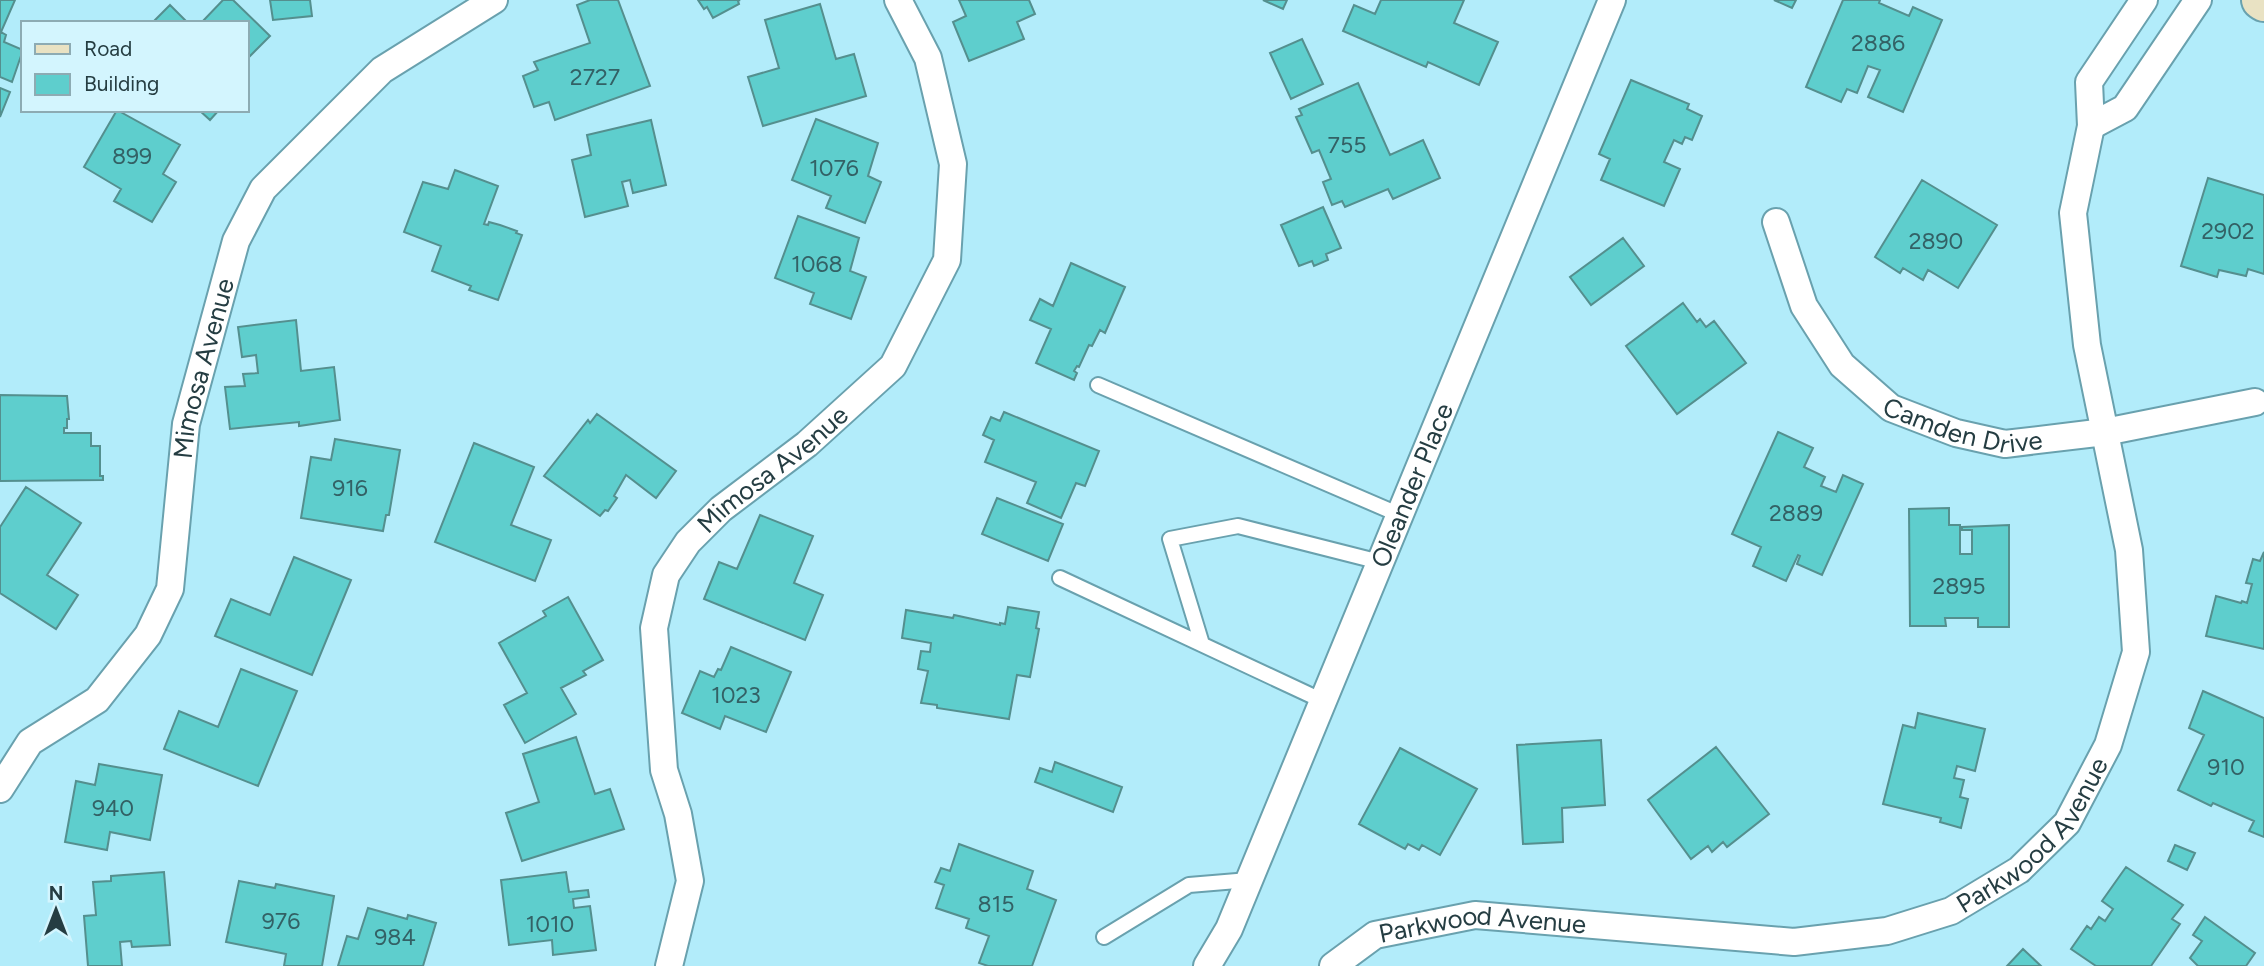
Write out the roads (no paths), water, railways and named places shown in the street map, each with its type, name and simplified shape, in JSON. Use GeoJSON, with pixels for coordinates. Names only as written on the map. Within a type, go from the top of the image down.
{"type":"FeatureCollection","features":[{"type":"Feature","properties":{"kind":"street","name":"Mimosa Avenue"},"geometry":{"type":"LineString","coordinates":[[0,789],[30,742],[97,700],[148,635],[170,589],[186,425],[236,241],[263,189],[382,71],[494,0]]}},
{"type":"Feature","properties":{"kind":"street","name":"Mimosa Avenue"},"geometry":{"type":"LineString","coordinates":[[669,966],[690,881],[678,814],[664,771],[654,628],[666,575],[688,541],[721,509],[807,444],[893,366],[947,260],[953,164],[928,58],[898,0]]}},
{"type":"Feature","properties":{"kind":"street","name":"Oleander Place"},"geometry":{"type":"LineString","coordinates":[[1208,966],[1229,929],[1612,0]]}},
{"type":"Feature","properties":{"kind":"street","name":"Parkwood Avenue"},"geometry":{"type":"LineString","coordinates":[[1333,966],[1375,936],[1475,915],[1794,954],[1887,931],[1951,911],[2019,870],[2067,823],[2108,745],[2136,652],[2129,550],[2087,345],[2073,213],[2091,126],[2089,82],[2144,0]]}},
{"type":"Feature","properties":{"kind":"street"},"geometry":{"type":"LineString","coordinates":[[2091,126],[2125,108],[2198,0]]}},
{"type":"Feature","properties":{"kind":"street","name":"Camden Drive"},"geometry":{"type":"LineString","coordinates":[[1776,222],[1804,306],[1842,365],[1891,408],[1956,433],[2005,444],[2105,432],[2255,402]]}},
{"type":"Feature","properties":{"kind":"lane"},"geometry":{"type":"LineString","coordinates":[[1098,385],[1400,515]]}},
{"type":"Feature","properties":{"kind":"lane"},"geometry":{"type":"LineString","coordinates":[[1202,644],[1170,539],[1238,526],[1380,562]]}},
{"type":"Feature","properties":{"kind":"lane"},"geometry":{"type":"LineString","coordinates":[[1060,578],[1323,701]]}},
{"type":"Feature","properties":{"kind":"lane"},"geometry":{"type":"LineString","coordinates":[[1104,937],[1189,885],[1249,880]]}}]}
